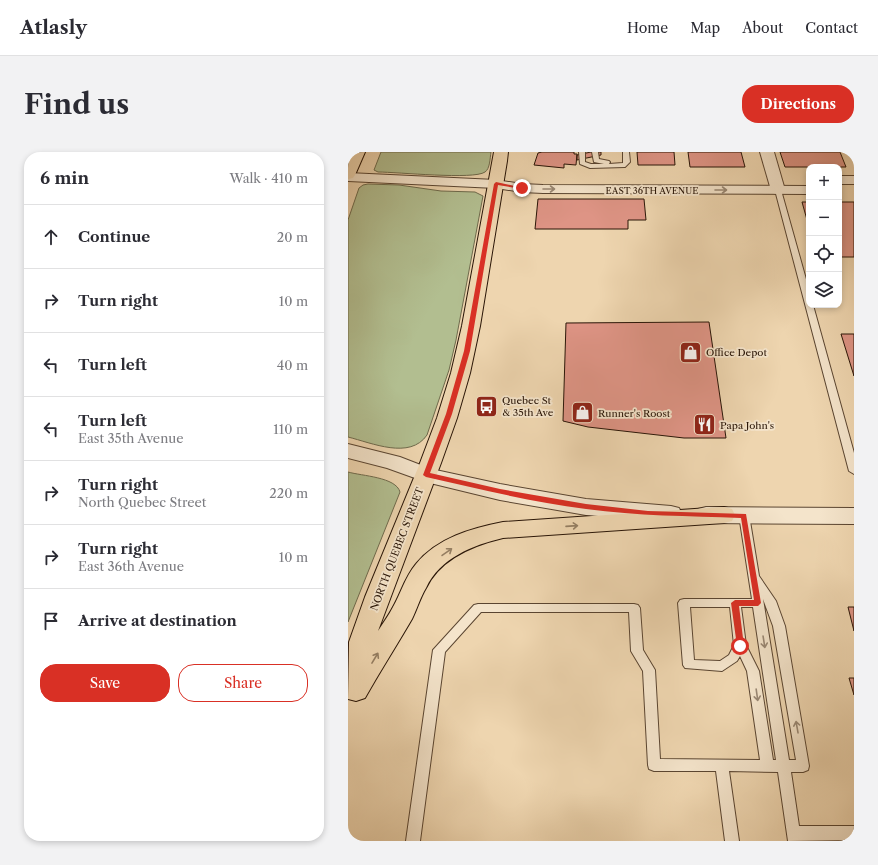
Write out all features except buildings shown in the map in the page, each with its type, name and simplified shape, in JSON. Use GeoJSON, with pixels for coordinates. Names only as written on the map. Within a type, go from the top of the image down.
{"type":"FeatureCollection","features":[{"type":"Feature","properties":{"kind":"main road"},"geometry":{"type":"LineString","coordinates":[[348,176],[358,152]]}},
{"type":"Feature","properties":{"kind":"main road","name":"NORTH QUEBEC STREET"},"geometry":{"type":"LineString","coordinates":[[348,688],[378,596],[449,414],[467,351],[501,155]]}},
{"type":"Feature","properties":{"kind":"main road"},"geometry":{"type":"LineString","coordinates":[[348,704],[406,606],[417,581],[424,570],[450,549],[467,540],[504,530],[734,515]]}},
{"type":"Feature","properties":{"kind":"street"},"geometry":{"type":"LineString","coordinates":[[767,152],[776,185]]}},
{"type":"Feature","properties":{"kind":"street","name":"EAST 36TH AVENUE"},"geometry":{"type":"LineString","coordinates":[[348,176],[496,184],[522,188],[543,189],[776,185],[806,180]]}},
{"type":"Feature","properties":{"kind":"street"},"geometry":{"type":"LineString","coordinates":[[842,180],[854,180]]}},
{"type":"Feature","properties":{"kind":"street","name":"EAST 36TH AVENUE"},"geometry":{"type":"LineString","coordinates":[[776,185],[806,190]]}},
{"type":"Feature","properties":{"kind":"street"},"geometry":{"type":"LineString","coordinates":[[842,190],[854,190]]}},
{"type":"Feature","properties":{"kind":"street"},"geometry":{"type":"LineString","coordinates":[[348,451],[393,462],[426,475],[500,492],[586,507],[648,513],[854,516]]}},
{"type":"Feature","properties":{"kind":"lane"},"geometry":{"type":"LineString","coordinates":[[582,152],[582,163],[585,165],[622,166],[627,159]]}},
{"type":"Feature","properties":{"kind":"lane"},"geometry":{"type":"LineString","coordinates":[[588,152],[588,161],[591,163],[627,159]]}},
{"type":"Feature","properties":{"kind":"lane"},"geometry":{"type":"LineString","coordinates":[[595,152],[596,161],[627,159]]}},
{"type":"Feature","properties":{"kind":"lane"},"geometry":{"type":"LineString","coordinates":[[603,156],[610,159],[627,159]]}},
{"type":"Feature","properties":{"kind":"lane"},"geometry":{"type":"LineString","coordinates":[[776,185],[854,471]]}},
{"type":"Feature","properties":{"kind":"lane"},"geometry":{"type":"LineString","coordinates":[[734,515],[754,577],[795,837],[854,833]]}},
{"type":"Feature","properties":{"kind":"lane"},"geometry":{"type":"LineString","coordinates":[[413,841],[439,650],[478,608],[634,608],[637,651],[648,670],[654,765],[803,766],[779,626],[770,601],[754,577]]}},
{"type":"Feature","properties":{"kind":"lane"},"geometry":{"type":"LineString","coordinates":[[740,646],[733,658],[722,666],[689,665],[684,603],[758,603]]}},
{"type":"Feature","properties":{"kind":"lane"},"geometry":{"type":"LineString","coordinates":[[735,603],[740,646],[753,671],[767,765]]}},
{"type":"Feature","properties":{"kind":"lane"},"geometry":{"type":"LineString","coordinates":[[722,765],[732,841]]}},
{"type":"Feature","properties":{"kind":"green space"},"geometry":{"type":"Polygon","coordinates":[[[381,152],[491,152],[487,171],[478,174],[451,176],[378,172],[374,170],[381,152]]]}},
{"type":"Feature","properties":{"kind":"green space"},"geometry":{"type":"Polygon","coordinates":[[[368,184],[399,185],[441,191],[475,192],[483,196],[449,370],[427,435],[420,443],[411,447],[390,448],[348,437],[348,220],[359,188],[368,184]]]}},
{"type":"Feature","properties":{"kind":"green space"},"geometry":{"type":"Polygon","coordinates":[[[348,472],[385,480],[397,487],[400,492],[348,622],[348,472]]]}},
{"type":"Feature","properties":{"kind":"place","name":"Office Depot"},"geometry":{"type":"Point","coordinates":[691,352]}},
{"type":"Feature","properties":{"kind":"place","name":"Quebec St & 35th Ave"},"geometry":{"type":"Point","coordinates":[487,406]}},
{"type":"Feature","properties":{"kind":"place","name":"Runner's Roost"},"geometry":{"type":"Point","coordinates":[583,413]}},
{"type":"Feature","properties":{"kind":"place","name":"Papa John's"},"geometry":{"type":"Point","coordinates":[705,425]}},
{"type":"Feature","properties":{"kind":"route"},"geometry":{"type":"LineString","coordinates":[[522,188],[496,184],[467,351],[449,414],[426,475],[500,492],[586,507],[648,513],[744,515],[758,603],[735,603],[740,646]]}}]}
